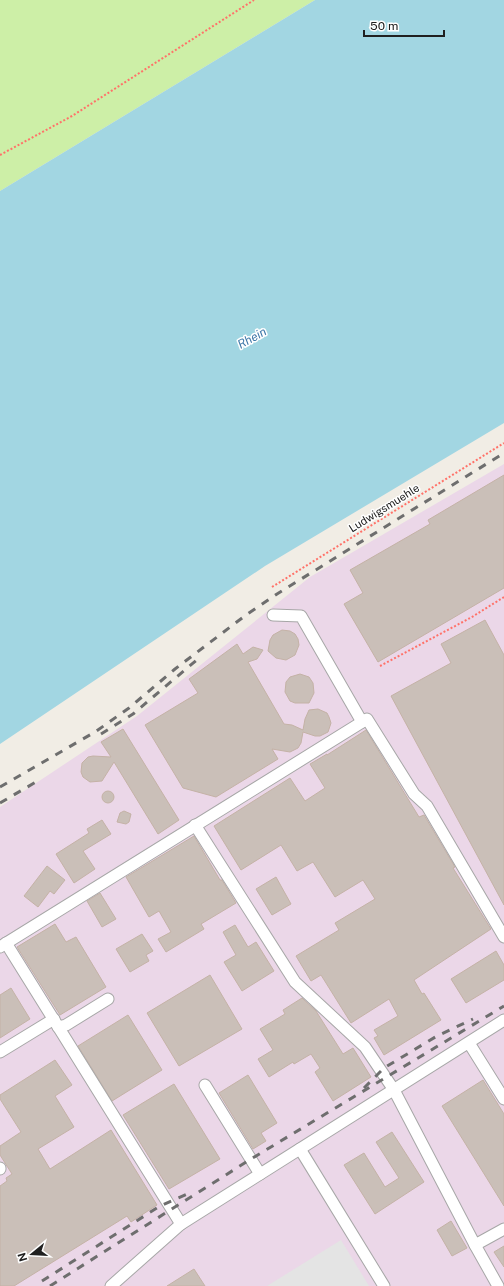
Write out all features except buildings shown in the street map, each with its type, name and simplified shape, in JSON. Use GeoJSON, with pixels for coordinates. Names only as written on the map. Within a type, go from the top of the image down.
{"type":"FeatureCollection","features":[{"type":"Feature","properties":{"kind":"lane"},"geometry":{"type":"LineString","coordinates":[[273,615],[301,616],[362,722]]}},
{"type":"Feature","properties":{"kind":"lane"},"geometry":{"type":"LineString","coordinates":[[181,1224],[56,1023],[3,945],[367,719],[414,794],[427,806],[504,937]]}},
{"type":"Feature","properties":{"kind":"lane"},"geometry":{"type":"LineString","coordinates":[[196,825],[295,982],[365,1047],[394,1090],[475,1246],[498,1286]]}},
{"type":"Feature","properties":{"kind":"lane"},"geometry":{"type":"LineString","coordinates":[[0,1052],[56,1023],[66,1025],[108,999]]}},
{"type":"Feature","properties":{"kind":"lane"},"geometry":{"type":"LineString","coordinates":[[111,1286],[181,1224],[504,1020]]}},
{"type":"Feature","properties":{"kind":"lane"},"geometry":{"type":"LineString","coordinates":[[469,1043],[504,1099]]}},
{"type":"Feature","properties":{"kind":"lane"},"geometry":{"type":"LineString","coordinates":[[205,1085],[260,1174]]}},
{"type":"Feature","properties":{"kind":"lane"},"geometry":{"type":"LineString","coordinates":[[300,1149],[384,1286]]}},
{"type":"Feature","properties":{"kind":"lane"},"geometry":{"type":"LineString","coordinates":[[475,1246],[504,1229]]}},
{"type":"Feature","properties":{"kind":"path"},"geometry":{"type":"LineString","coordinates":[[0,155],[72,116],[254,0]]}},
{"type":"Feature","properties":{"kind":"path","name":"Ludwigsmuehle"},"geometry":{"type":"LineString","coordinates":[[272,587],[504,443]]}},
{"type":"Feature","properties":{"kind":"path"},"geometry":{"type":"LineString","coordinates":[[380,666],[472,617],[504,597]]}},
{"type":"Feature","properties":{"kind":"shaded area"},"geometry":{"type":"Polygon","coordinates":[[[504,464],[504,1286],[0,1286],[0,807],[137,716],[310,577],[504,464]]]}},
{"type":"Feature","properties":{"kind":"shaded area"},"geometry":{"type":"Polygon","coordinates":[[[341,1240],[369,1286],[267,1286],[341,1240]]]}},
{"type":"Feature","properties":{"kind":"green space"},"geometry":{"type":"Polygon","coordinates":[[[0,0],[315,0],[0,191],[0,0]]]}},
{"type":"Feature","properties":{"kind":"water","name":"Rhein"},"geometry":{"type":"Polygon","coordinates":[[[315,0],[504,0],[504,423],[265,566],[0,744],[0,191],[315,0]]]}},
{"type":"Feature","properties":{"kind":"railway"},"geometry":{"type":"LineString","coordinates":[[0,787],[95,732],[129,708],[175,669],[246,615],[277,594],[504,453]]}},
{"type":"Feature","properties":{"kind":"railway"},"geometry":{"type":"LineString","coordinates":[[101,734],[133,714],[199,658]]}},
{"type":"Feature","properties":{"kind":"railway"},"geometry":{"type":"LineString","coordinates":[[0,803],[41,779]]}},
{"type":"Feature","properties":{"kind":"railway"},"geometry":{"type":"LineString","coordinates":[[50,1286],[251,1159],[504,1006]]}},
{"type":"Feature","properties":{"kind":"railway"},"geometry":{"type":"LineString","coordinates":[[364,1088],[384,1068],[437,1036],[473,1019]]}},
{"type":"Feature","properties":{"kind":"railway"},"geometry":{"type":"LineString","coordinates":[[42,1281],[160,1206],[192,1192]]}}]}
